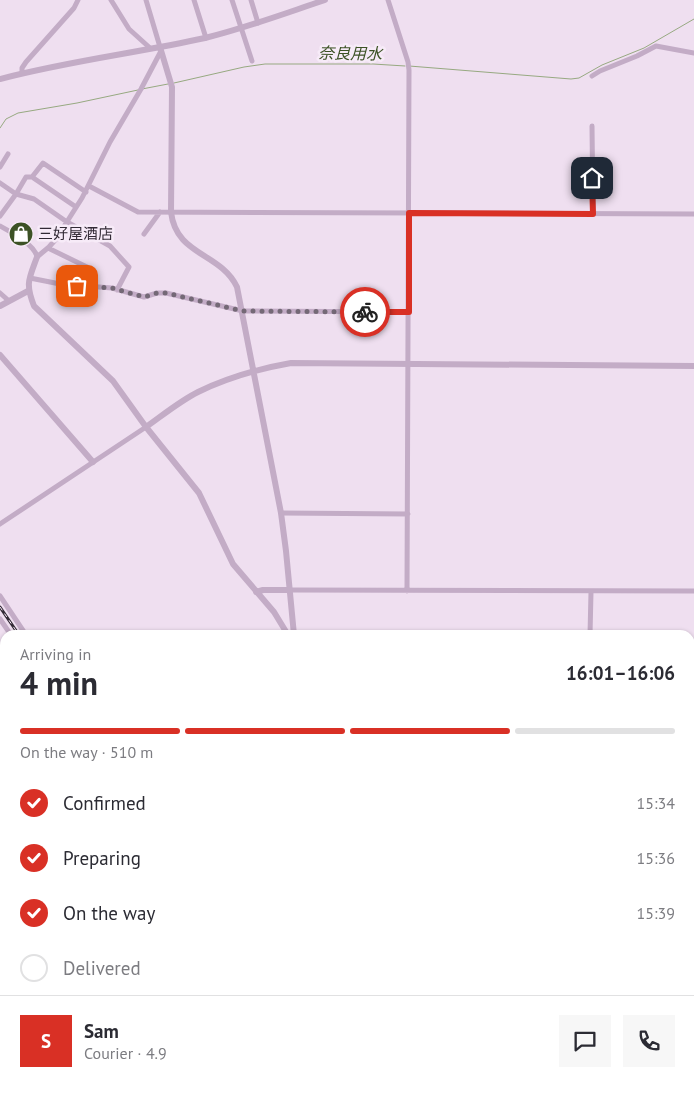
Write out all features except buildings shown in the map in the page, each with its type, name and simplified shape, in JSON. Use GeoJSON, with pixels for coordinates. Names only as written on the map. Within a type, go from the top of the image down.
{"type":"FeatureCollection","features":[{"type":"Feature","properties":{"kind":"street"},"geometry":{"type":"LineString","coordinates":[[22,73],[22,68],[26,62],[74,8],[78,0]]}},
{"type":"Feature","properties":{"kind":"street"},"geometry":{"type":"LineString","coordinates":[[112,0],[129,29],[150,48]]}},
{"type":"Feature","properties":{"kind":"street"},"geometry":{"type":"LineString","coordinates":[[146,0],[171,84],[172,224],[184,242],[225,270],[234,280],[240,296],[281,513],[294,630]]}},
{"type":"Feature","properties":{"kind":"street"},"geometry":{"type":"LineString","coordinates":[[194,0],[206,38]]}},
{"type":"Feature","properties":{"kind":"street"},"geometry":{"type":"LineString","coordinates":[[232,0],[252,61]]}},
{"type":"Feature","properties":{"kind":"street"},"geometry":{"type":"LineString","coordinates":[[251,0],[258,23]]}},
{"type":"Feature","properties":{"kind":"street"},"geometry":{"type":"LineString","coordinates":[[0,79],[150,48],[160,49],[206,38],[258,23],[325,0]]}},
{"type":"Feature","properties":{"kind":"street"},"geometry":{"type":"LineString","coordinates":[[388,0],[408,62],[407,590]]}},
{"type":"Feature","properties":{"kind":"street"},"geometry":{"type":"LineString","coordinates":[[592,76],[656,46],[694,53]]}},
{"type":"Feature","properties":{"kind":"street"},"geometry":{"type":"LineString","coordinates":[[160,49],[141,89],[110,142],[86,192],[48,248],[37,257],[28,291],[34,306],[113,381],[146,427],[199,493],[232,564],[274,612],[285,630]]}},
{"type":"Feature","properties":{"kind":"street"},"geometry":{"type":"LineString","coordinates":[[592,126],[593,214]]}},
{"type":"Feature","properties":{"kind":"street"},"geometry":{"type":"LineString","coordinates":[[0,167],[8,154]]}},
{"type":"Feature","properties":{"kind":"street"},"geometry":{"type":"LineString","coordinates":[[32,177],[42,163],[86,192]]}},
{"type":"Feature","properties":{"kind":"street"},"geometry":{"type":"LineString","coordinates":[[0,216],[26,177],[32,177],[76,207]]}},
{"type":"Feature","properties":{"kind":"street"},"geometry":{"type":"LineString","coordinates":[[0,183],[20,196],[34,198],[66,222],[110,246],[129,266],[117,290]]}},
{"type":"Feature","properties":{"kind":"street"},"geometry":{"type":"LineString","coordinates":[[89,186],[138,212],[694,214]]}},
{"type":"Feature","properties":{"kind":"street"},"geometry":{"type":"LineString","coordinates":[[144,234],[160,212]]}},
{"type":"Feature","properties":{"kind":"street"},"geometry":{"type":"LineString","coordinates":[[0,226],[18,236],[36,252],[37,257]]}},
{"type":"Feature","properties":{"kind":"street"},"geometry":{"type":"LineString","coordinates":[[48,248],[91,269]]}},
{"type":"Feature","properties":{"kind":"street"},"geometry":{"type":"LineString","coordinates":[[30,278],[60,284],[117,290],[144,297],[157,293],[166,293],[243,311],[409,312]]}},
{"type":"Feature","properties":{"kind":"street"},"geometry":{"type":"LineString","coordinates":[[0,306],[28,291]]}},
{"type":"Feature","properties":{"kind":"street"},"geometry":{"type":"LineString","coordinates":[[0,293],[9,301]]}},
{"type":"Feature","properties":{"kind":"street"},"geometry":{"type":"LineString","coordinates":[[0,355],[93,462]]}},
{"type":"Feature","properties":{"kind":"street"},"geometry":{"type":"LineString","coordinates":[[0,524],[196,393],[231,377],[254,370],[291,363],[694,366]]}},
{"type":"Feature","properties":{"kind":"street"},"geometry":{"type":"LineString","coordinates":[[281,513],[408,514]]}},
{"type":"Feature","properties":{"kind":"street"},"geometry":{"type":"LineString","coordinates":[[256,592],[263,590],[694,591]]}},
{"type":"Feature","properties":{"kind":"street"},"geometry":{"type":"LineString","coordinates":[[590,630],[591,592]]}},
{"type":"Feature","properties":{"kind":"street"},"geometry":{"type":"LineString","coordinates":[[0,596],[23,630]]}},
{"type":"Feature","properties":{"kind":"street"},"geometry":{"type":"LineString","coordinates":[[0,619],[8,630]]}},
{"type":"Feature","properties":{"kind":"waterway","name":"奈良用水"},"geometry":{"type":"LineString","coordinates":[[409,66],[571,79],[579,78],[602,65],[644,48],[694,19]]}},
{"type":"Feature","properties":{"kind":"waterway","name":"奈良用水"},"geometry":{"type":"LineString","coordinates":[[174,83],[265,64],[373,64],[405,66]]}},
{"type":"Feature","properties":{"kind":"waterway","name":"奈良用水"},"geometry":{"type":"LineString","coordinates":[[142,89],[168,84]]}},
{"type":"Feature","properties":{"kind":"waterway","name":"奈良用水"},"geometry":{"type":"LineString","coordinates":[[0,128],[6,119],[18,113],[138,90]]}},
{"type":"Feature","properties":{"kind":"railway"},"geometry":{"type":"LineString","coordinates":[[0,607],[16,630]]}},
{"type":"Feature","properties":{"kind":"way so far"},"geometry":{"type":"LineString","coordinates":[[77,286],[112,288],[144,297],[161,292],[243,311],[365,312]]}},
{"type":"Feature","properties":{"kind":"place","name":"三好屋酒店"},"geometry":{"type":"Point","coordinates":[21,234]}},
{"type":"Feature","properties":{"kind":"route"},"geometry":{"type":"LineString","coordinates":[[365,312],[409,312],[409,213],[593,214],[592,178]]}}]}
